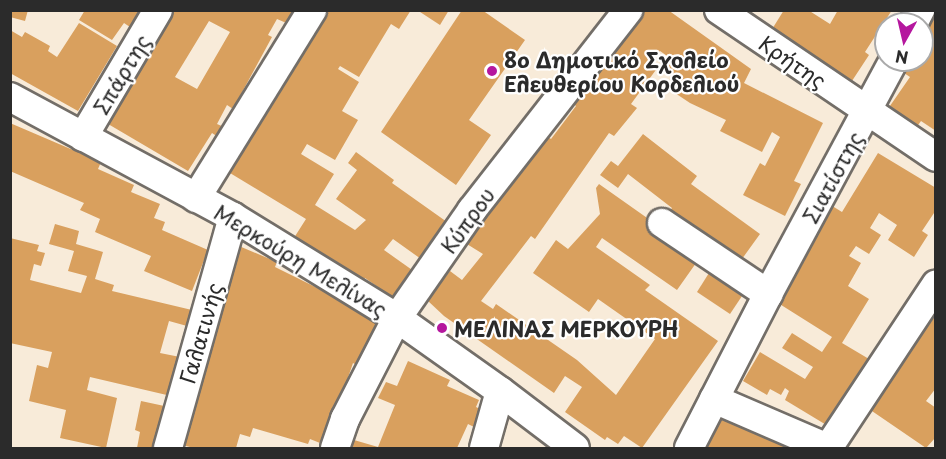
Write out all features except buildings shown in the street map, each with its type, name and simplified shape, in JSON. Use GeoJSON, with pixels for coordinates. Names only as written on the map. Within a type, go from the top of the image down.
{"type":"FeatureCollection","features":[{"type":"Feature","properties":{"kind":"street","name":"Σπάρτης"},"geometry":{"type":"LineString","coordinates":[[83,137],[158,10]]}},
{"type":"Feature","properties":{"kind":"street"},"geometry":{"type":"LineString","coordinates":[[196,198],[312,10]]}},
{"type":"Feature","properties":{"kind":"street","name":"Κύπρου"},"geometry":{"type":"LineString","coordinates":[[335,448],[345,419],[397,318],[472,210],[628,10]]}},
{"type":"Feature","properties":{"kind":"street","name":"Κρήτης"},"geometry":{"type":"LineString","coordinates":[[719,10],[936,157]]}},
{"type":"Feature","properties":{"kind":"street","name":"Σιατίστης"},"geometry":{"type":"LineString","coordinates":[[689,448],[768,294],[888,72]]}},
{"type":"Feature","properties":{"kind":"street","name":"Μερκούρη Μελίνας"},"geometry":{"type":"LineString","coordinates":[[10,97],[233,217],[397,318],[575,448]]}},
{"type":"Feature","properties":{"kind":"street","name":"Γαλατινής"},"geometry":{"type":"LineString","coordinates":[[168,448],[233,217]]}},
{"type":"Feature","properties":{"kind":"street"},"geometry":{"type":"LineString","coordinates":[[662,223],[768,294]]}},
{"type":"Feature","properties":{"kind":"street"},"geometry":{"type":"LineString","coordinates":[[714,399],[828,448],[936,285]]}},
{"type":"Feature","properties":{"kind":"street"},"geometry":{"type":"LineString","coordinates":[[484,448],[500,391]]}},
{"type":"Feature","properties":{"kind":"place","name":"8ο Δημοτικό Σχολείο Ελευθερίου Κορδελιού"},"geometry":{"type":"Point","coordinates":[492,71]}},
{"type":"Feature","properties":{"kind":"place","name":"ΜΕΛΙΝΑΣ ΜΕΡΚΟΥΡΗ"},"geometry":{"type":"Point","coordinates":[442,328]}}]}
